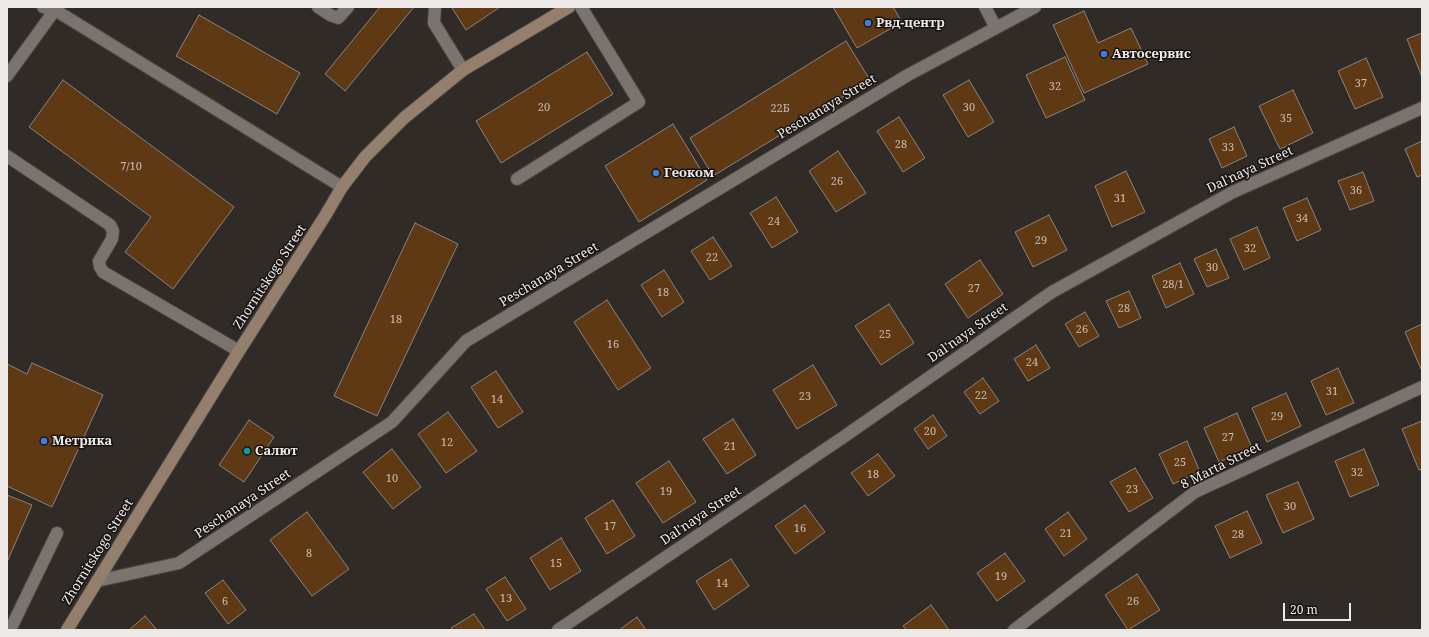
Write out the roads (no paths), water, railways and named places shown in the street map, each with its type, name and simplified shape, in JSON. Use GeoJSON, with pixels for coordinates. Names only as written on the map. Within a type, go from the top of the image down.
{"type":"FeatureCollection","features":[{"type":"Feature","properties":{"kind":"main road","name":"Zhornitskogo Street"},"geometry":{"type":"LineString","coordinates":[[67,630],[342,187],[365,157],[404,118],[463,70],[569,7]]}},
{"type":"Feature","properties":{"kind":"street"},"geometry":{"type":"LineString","coordinates":[[318,7],[330,16],[338,18],[348,7]]}},
{"type":"Feature","properties":{"kind":"street"},"geometry":{"type":"LineString","coordinates":[[435,7],[434,23],[463,70]]}},
{"type":"Feature","properties":{"kind":"street"},"geometry":{"type":"LineString","coordinates":[[517,179],[639,102],[581,7]]}},
{"type":"Feature","properties":{"kind":"street"},"geometry":{"type":"LineString","coordinates":[[985,7],[996,28]]}},
{"type":"Feature","properties":{"kind":"street","name":"Peschanaya Street"},"geometry":{"type":"LineString","coordinates":[[97,581],[179,563],[392,422],[466,341],[908,74],[1035,7]]}},
{"type":"Feature","properties":{"kind":"street"},"geometry":{"type":"LineString","coordinates":[[7,76],[52,8],[342,187]]}},
{"type":"Feature","properties":{"kind":"street","name":"Dal'naya Street"},"geometry":{"type":"LineString","coordinates":[[558,630],[1052,292],[1233,192],[1422,108]]}},
{"type":"Feature","properties":{"kind":"street"},"geometry":{"type":"LineString","coordinates":[[7,156],[110,225],[113,231],[112,239],[99,261],[100,267],[104,272],[239,351]]}},
{"type":"Feature","properties":{"kind":"street","name":"8 Marta Street"},"geometry":{"type":"LineString","coordinates":[[1014,630],[1194,492],[1422,387]]}},
{"type":"Feature","properties":{"kind":"street"},"geometry":{"type":"LineString","coordinates":[[9,629],[57,532]]}},
{"type":"Feature","properties":{"kind":"place","name":"Рвд-центр"},"geometry":{"type":"Point","coordinates":[868,23]}},
{"type":"Feature","properties":{"kind":"place","name":"Автосервис"},"geometry":{"type":"Point","coordinates":[1104,54]}},
{"type":"Feature","properties":{"kind":"place","name":"Геоком"},"geometry":{"type":"Point","coordinates":[656,173]}},
{"type":"Feature","properties":{"kind":"place","name":"Метрика"},"geometry":{"type":"Point","coordinates":[44,441]}},
{"type":"Feature","properties":{"kind":"place","name":"Салют"},"geometry":{"type":"Point","coordinates":[247,451]}}]}
